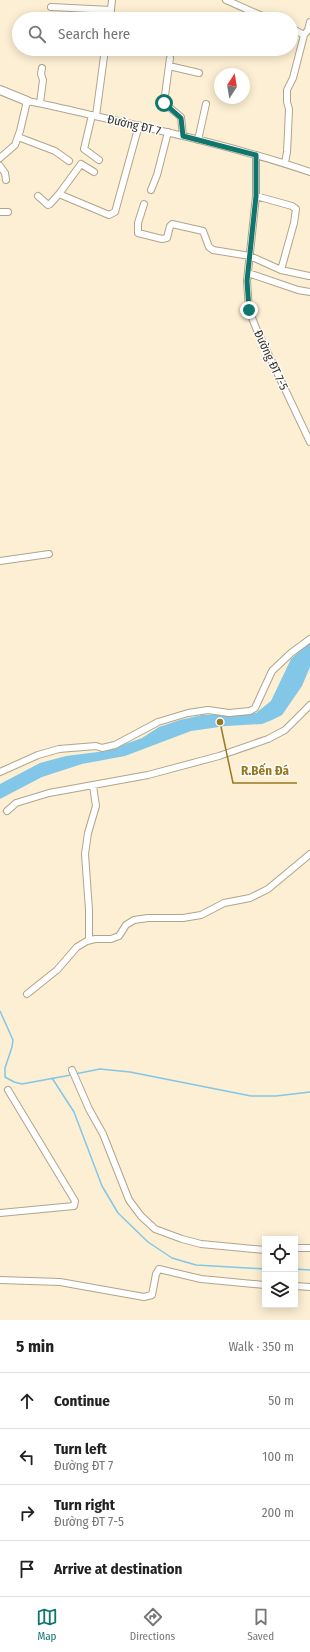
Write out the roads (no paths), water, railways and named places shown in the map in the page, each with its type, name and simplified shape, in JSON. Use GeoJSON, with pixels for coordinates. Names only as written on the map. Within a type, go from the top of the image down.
{"type":"FeatureCollection","features":[{"type":"Feature","properties":{"kind":"street"},"geometry":{"type":"LineString","coordinates":[[51,7],[111,10],[112,0]]}},
{"type":"Feature","properties":{"kind":"street"},"geometry":{"type":"LineString","coordinates":[[228,0],[251,12]]}},
{"type":"Feature","properties":{"kind":"street"},"geometry":{"type":"LineString","coordinates":[[285,163],[288,124],[287,90],[293,78],[304,35],[308,30],[310,22]]}},
{"type":"Feature","properties":{"kind":"street"},"geometry":{"type":"LineString","coordinates":[[298,32],[304,35]]}},
{"type":"Feature","properties":{"kind":"street"},"geometry":{"type":"LineString","coordinates":[[99,160],[84,149],[94,115],[104,56]]}},
{"type":"Feature","properties":{"kind":"street"},"geometry":{"type":"LineString","coordinates":[[170,58],[164,103],[181,118],[183,136]]}},
{"type":"Feature","properties":{"kind":"street"},"geometry":{"type":"LineString","coordinates":[[169,66],[199,73]]}},
{"type":"Feature","properties":{"kind":"street"},"geometry":{"type":"LineString","coordinates":[[40,103],[43,80],[40,74],[42,68]]}},
{"type":"Feature","properties":{"kind":"street"},"geometry":{"type":"LineString","coordinates":[[0,90],[27,101],[15,145],[0,158]]}},
{"type":"Feature","properties":{"kind":"street","name":"Đường ĐT 7"},"geometry":{"type":"LineString","coordinates":[[27,101],[168,132],[285,163],[310,172]]}},
{"type":"Feature","properties":{"kind":"street"},"geometry":{"type":"LineString","coordinates":[[198,140],[206,104]]}},
{"type":"Feature","properties":{"kind":"street"},"geometry":{"type":"LineString","coordinates":[[59,194],[109,215],[115,212],[139,126]]}},
{"type":"Feature","properties":{"kind":"street"},"geometry":{"type":"LineString","coordinates":[[150,190],[157,175],[168,132]]}},
{"type":"Feature","properties":{"kind":"street"},"geometry":{"type":"LineString","coordinates":[[18,137],[52,150],[69,161]]}},
{"type":"Feature","properties":{"kind":"street","name":"Đường ĐT 7-5"},"geometry":{"type":"LineString","coordinates":[[256,155],[256,196],[248,273],[249,310],[310,442]]}},
{"type":"Feature","properties":{"kind":"street"},"geometry":{"type":"LineString","coordinates":[[38,196],[48,205],[50,204],[81,164],[94,172]]}},
{"type":"Feature","properties":{"kind":"street"},"geometry":{"type":"LineString","coordinates":[[0,166],[5,173],[6,180]]}},
{"type":"Feature","properties":{"kind":"street"},"geometry":{"type":"LineString","coordinates":[[256,196],[292,206],[296,209],[294,223],[281,270]]}},
{"type":"Feature","properties":{"kind":"street"},"geometry":{"type":"LineString","coordinates":[[144,204],[138,224],[138,233],[162,239],[167,238],[170,226],[172,224],[203,231],[206,243],[213,250],[250,256],[281,270],[309,276]]}},
{"type":"Feature","properties":{"kind":"street"},"geometry":{"type":"LineString","coordinates":[[0,212],[8,212]]}},
{"type":"Feature","properties":{"kind":"street"},"geometry":{"type":"LineString","coordinates":[[248,273],[298,290],[310,292]]}},
{"type":"Feature","properties":{"kind":"street"},"geometry":{"type":"LineString","coordinates":[[0,561],[49,554]]}},
{"type":"Feature","properties":{"kind":"street"},"geometry":{"type":"LineString","coordinates":[[0,772],[32,758],[59,749],[96,746],[102,748],[115,745],[158,722],[188,713],[208,710],[229,713],[250,711],[255,708],[272,671],[291,653],[310,639]]}},
{"type":"Feature","properties":{"kind":"street"},"geometry":{"type":"LineString","coordinates":[[7,811],[16,803],[49,793],[93,786],[155,773],[219,756],[268,739],[285,730],[310,705]]}},
{"type":"Feature","properties":{"kind":"street"},"geometry":{"type":"LineString","coordinates":[[89,940],[89,910],[85,854],[88,833],[96,806],[93,786]]}},
{"type":"Feature","properties":{"kind":"street"},"geometry":{"type":"LineString","coordinates":[[27,994],[57,970],[77,947],[89,940],[111,939],[119,936],[126,925],[134,920],[148,918],[183,918],[201,915],[224,903],[250,898],[268,889],[310,854]]}},
{"type":"Feature","properties":{"kind":"street"},"geometry":{"type":"LineString","coordinates":[[72,1070],[75,1081],[103,1134],[129,1200],[141,1216],[155,1229],[182,1239],[201,1244],[262,1250]]}},
{"type":"Feature","properties":{"kind":"street"},"geometry":{"type":"LineString","coordinates":[[0,1212],[74,1206],[75,1201],[8,1090]]}},
{"type":"Feature","properties":{"kind":"street"},"geometry":{"type":"LineString","coordinates":[[298,1248],[310,1248]]}},
{"type":"Feature","properties":{"kind":"street"},"geometry":{"type":"LineString","coordinates":[[0,1280],[60,1282],[144,1297],[152,1294],[156,1274],[160,1269],[201,1279],[262,1285]]}},
{"type":"Feature","properties":{"kind":"street"},"geometry":{"type":"LineString","coordinates":[[298,1286],[310,1287]]}},
{"type":"Feature","properties":{"kind":"water"},"geometry":{"type":"Polygon","coordinates":[[[310,642],[310,667],[302,686],[282,715],[262,724],[226,726],[191,731],[125,756],[82,764],[42,777],[0,799],[0,784],[40,763],[66,756],[106,751],[142,738],[159,727],[180,720],[202,715],[256,713],[271,701],[291,659],[310,642]]]}},
{"type":"Feature","properties":{"kind":"waterway"},"geometry":{"type":"LineString","coordinates":[[0,1011],[13,1040],[5,1068],[5,1077],[22,1084],[71,1075]]}},
{"type":"Feature","properties":{"kind":"waterway"},"geometry":{"type":"LineString","coordinates":[[75,1074],[100,1069],[130,1072],[251,1096],[276,1096],[310,1092]]}},
{"type":"Feature","properties":{"kind":"waterway"},"geometry":{"type":"LineString","coordinates":[[52,1078],[74,1112],[102,1186],[118,1213],[148,1242],[172,1258],[196,1265],[262,1269]]}},
{"type":"Feature","properties":{"kind":"waterway"},"geometry":{"type":"LineString","coordinates":[[298,1269],[310,1270]]}},
{"type":"Feature","properties":{"kind":"place","name":"R.Bến Đá"},"geometry":{"type":"Point","coordinates":[220,722]}}]}
